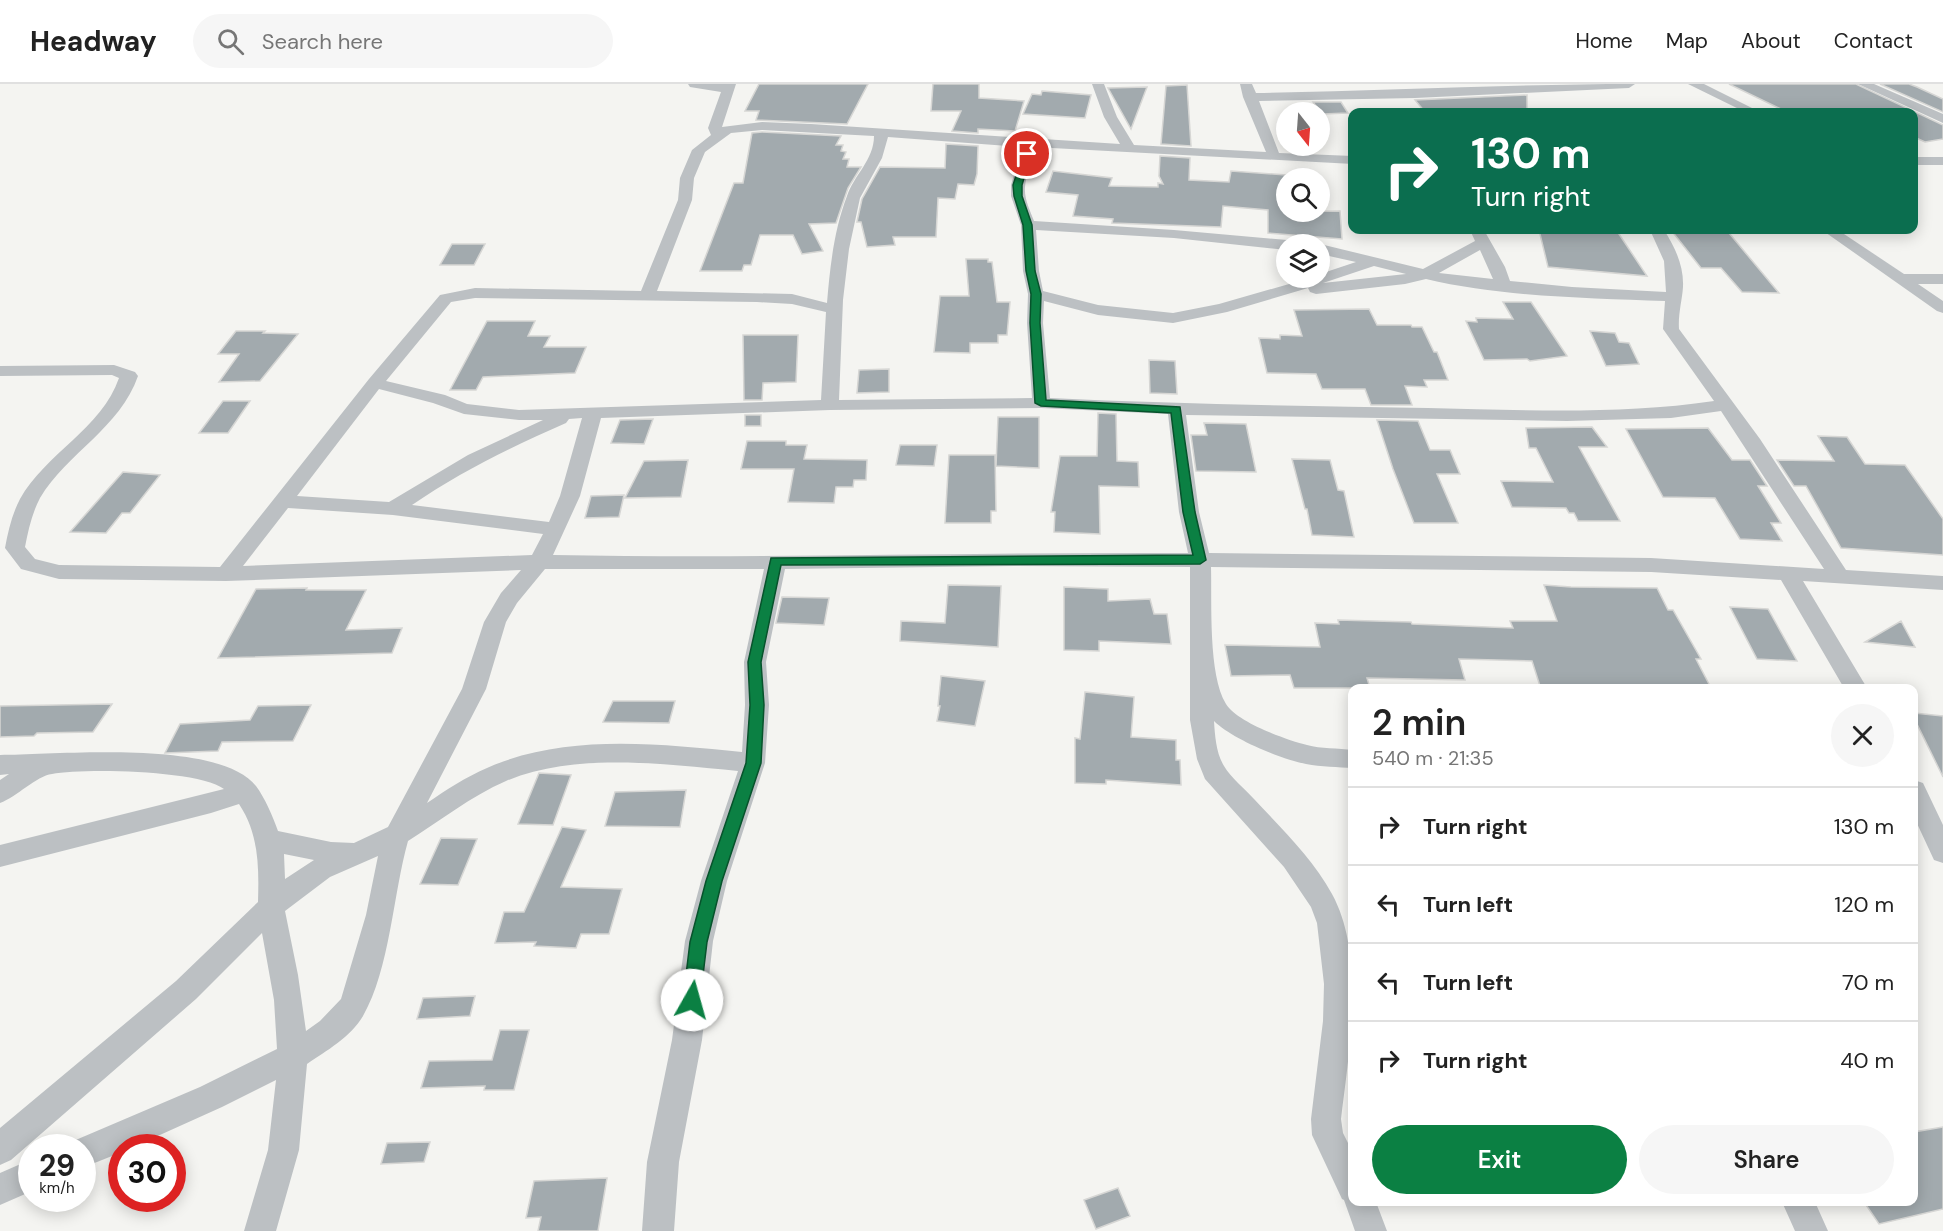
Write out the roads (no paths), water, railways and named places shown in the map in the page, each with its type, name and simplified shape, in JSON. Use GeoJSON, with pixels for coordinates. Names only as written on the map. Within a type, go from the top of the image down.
{"type":"FeatureCollection","features":[{"type":"Feature","properties":{"kind":"street"},"geometry":{"type":"LineString","coordinates":[[694,84],[730,87],[715,128],[718,135]]}},
{"type":"Feature","properties":{"kind":"street"},"geometry":{"type":"LineString","coordinates":[[1098,84],[1104,103],[1128,147]]}},
{"type":"Feature","properties":{"kind":"street"},"geometry":{"type":"LineString","coordinates":[[1274,157],[1247,91],[1415,94],[1629,84]]}},
{"type":"Feature","properties":{"kind":"street"},"geometry":{"type":"LineString","coordinates":[[1694,84],[1745,108]]}},
{"type":"Feature","properties":{"kind":"street"},"geometry":{"type":"LineString","coordinates":[[1864,84],[1943,119]]}},
{"type":"Feature","properties":{"kind":"street"},"geometry":{"type":"LineString","coordinates":[[647,295],[685,200],[687,178],[699,150],[728,129],[762,126],[1348,160]]}},
{"type":"Feature","properties":{"kind":"street"},"geometry":{"type":"LineString","coordinates":[[830,405],[833,309],[844,230],[853,195],[879,153],[882,143],[881,132]]}},
{"type":"Feature","properties":{"kind":"street"},"geometry":{"type":"LineString","coordinates":[[1026,143],[1027,154],[1018,185],[1018,196],[1028,225],[1031,271],[1036,294],[1035,323],[1041,403]]}},
{"type":"Feature","properties":{"kind":"street"},"geometry":{"type":"LineString","coordinates":[[1918,161],[1943,161]]}},
{"type":"Feature","properties":{"kind":"street"},"geometry":{"type":"LineString","coordinates":[[1028,225],[1174,234],[1276,244]]}},
{"type":"Feature","properties":{"kind":"street"},"geometry":{"type":"LineString","coordinates":[[1659,234],[1670,250],[1675,273],[1674,297],[1670,314],[1671,329],[1726,405],[1841,578]]}},
{"type":"Feature","properties":{"kind":"street"},"geometry":{"type":"LineString","coordinates":[[1835,234],[1943,308]]}},
{"type":"Feature","properties":{"kind":"street"},"geometry":{"type":"LineString","coordinates":[[1279,293],[1423,275],[1480,236],[1497,267],[1503,285]]}},
{"type":"Feature","properties":{"kind":"street"},"geometry":{"type":"LineString","coordinates":[[1330,251],[1377,261],[1423,275],[1572,292],[1674,297]]}},
{"type":"Feature","properties":{"kind":"street"},"geometry":{"type":"LineString","coordinates":[[1036,294],[1107,311],[1173,318],[1221,309],[1279,293],[1377,261]]}},
{"type":"Feature","properties":{"kind":"street"},"geometry":{"type":"LineString","coordinates":[[1903,279],[1943,279]]}},
{"type":"Feature","properties":{"kind":"street"},"geometry":{"type":"LineString","coordinates":[[226,574],[375,383],[446,298],[475,293],[792,299],[833,309]]}},
{"type":"Feature","properties":{"kind":"street"},"geometry":{"type":"LineString","coordinates":[[0,371],[114,370],[129,376],[128,388],[111,409],[31,497],[8,554],[28,564],[59,572],[226,574],[539,562],[653,564],[776,561],[1200,560],[1640,565],[1943,583]]}},
{"type":"Feature","properties":{"kind":"street"},"geometry":{"type":"LineString","coordinates":[[375,383],[439,399],[465,409],[500,414],[571,414],[830,405],[1041,403],[1176,410],[1556,416],[1671,413],[1726,405]]}},
{"type":"Feature","properties":{"kind":"street"},"geometry":{"type":"LineString","coordinates":[[1176,410],[1189,512],[1200,560],[1203,666],[1200,715],[1207,757],[1214,772],[1293,859],[1322,901],[1331,923],[1338,984],[1338,1021],[1326,1119],[1328,1135],[1348,1177]]}},
{"type":"Feature","properties":{"kind":"street"},"geometry":{"type":"LineString","coordinates":[[96,1147],[211,1097],[294,1056],[330,1031],[352,1008],[363,983],[380,915],[387,869],[397,835],[474,689],[495,622],[510,598],[539,562],[556,529],[570,496],[593,413]]}},
{"type":"Feature","properties":{"kind":"street"},"geometry":{"type":"LineString","coordinates":[[393,509],[437,478],[481,454],[571,414]]}},
{"type":"Feature","properties":{"kind":"street"},"geometry":{"type":"LineString","coordinates":[[283,501],[393,509],[556,529]]}},
{"type":"Feature","properties":{"kind":"street"},"geometry":{"type":"LineString","coordinates":[[658,1231],[663,1162],[687,1040],[699,942],[714,881],[753,763],[757,705],[754,662],[776,561]]}},
{"type":"Feature","properties":{"kind":"street"},"geometry":{"type":"LineString","coordinates":[[1789,575],[1853,684]]}},
{"type":"Feature","properties":{"kind":"street"},"geometry":{"type":"LineString","coordinates":[[1203,666],[1210,695],[1218,711],[1229,722],[1271,742],[1307,755],[1348,759]]}},
{"type":"Feature","properties":{"kind":"street"},"geometry":{"type":"LineString","coordinates":[[0,1149],[185,991],[271,907],[309,876],[358,851],[397,835],[468,788],[510,768],[554,759],[600,755],[702,758],[753,763]]}},
{"type":"Feature","properties":{"kind":"street"},"geometry":{"type":"LineString","coordinates":[[0,765],[163,764],[212,771],[229,778],[246,792],[268,840],[272,864],[271,907],[284,974],[294,1056],[292,1094],[285,1138],[276,1179],[260,1231]]}},
{"type":"Feature","properties":{"kind":"street"},"geometry":{"type":"LineString","coordinates":[[0,792],[42,766]]}},
{"type":"Feature","properties":{"kind":"street"},"geometry":{"type":"LineString","coordinates":[[0,856],[211,803],[246,792]]}},
{"type":"Feature","properties":{"kind":"street"},"geometry":{"type":"LineString","coordinates":[[1918,799],[1943,852]]}},
{"type":"Feature","properties":{"kind":"street"},"geometry":{"type":"LineString","coordinates":[[268,840],[331,853],[358,851]]}},
{"type":"Feature","properties":{"kind":"street"},"geometry":{"type":"LineString","coordinates":[[0,1189],[18,1181]]}},
{"type":"Feature","properties":{"kind":"street"},"geometry":{"type":"LineString","coordinates":[[1362,1206],[1371,1231]]}},
{"type":"Feature","properties":{"kind":"street"},"geometry":{"type":"LineString","coordinates":[[1800,1206],[1812,1231]]}}]}
